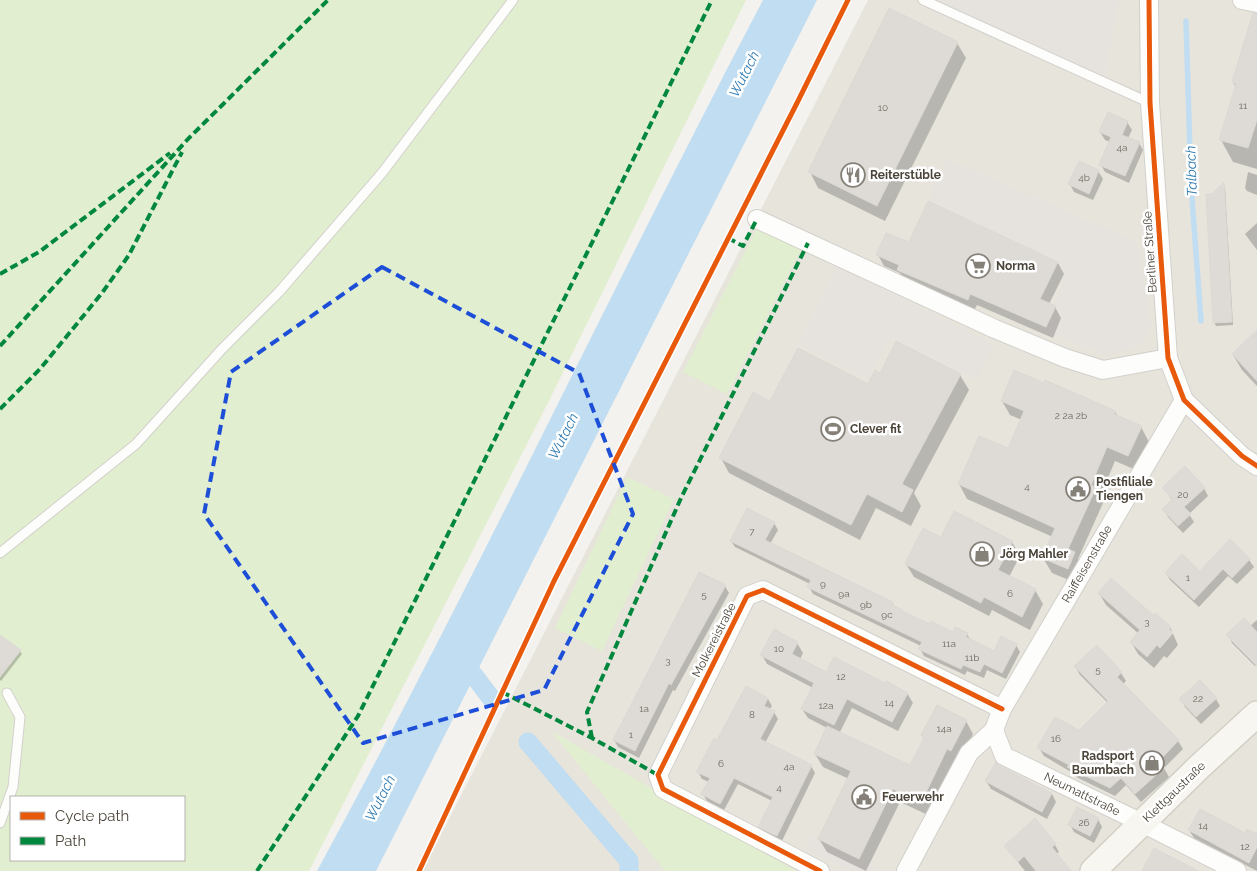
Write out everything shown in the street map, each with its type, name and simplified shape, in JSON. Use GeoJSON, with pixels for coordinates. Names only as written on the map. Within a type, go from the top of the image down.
{"type":"FeatureCollection","features":[{"type":"Feature","properties":{"kind":"main road","name":"Klettgaustraße"},"geometry":{"type":"LineString","coordinates":[[1092,871],[1257,714]]}},
{"type":"Feature","properties":{"kind":"street","name":"Berliner Straße"},"geometry":{"type":"LineString","coordinates":[[1149,0],[1150,103],[1168,358],[1184,400],[1242,456],[1257,466]]}},
{"type":"Feature","properties":{"kind":"street"},"geometry":{"type":"LineString","coordinates":[[1242,0],[1257,3]]}},
{"type":"Feature","properties":{"kind":"street"},"geometry":{"type":"LineString","coordinates":[[757,219],[995,329],[1065,358],[1102,370],[1168,358]]}},
{"type":"Feature","properties":{"kind":"street","name":"Raiffeisenstraße"},"geometry":{"type":"LineString","coordinates":[[994,730],[1002,709],[1184,400]]}},
{"type":"Feature","properties":{"kind":"street","name":"Molkereistraße"},"geometry":{"type":"LineString","coordinates":[[820,871],[663,789],[658,775],[748,596],[763,590],[1002,709]]}},
{"type":"Feature","properties":{"kind":"street"},"geometry":{"type":"LineString","coordinates":[[906,871],[969,753],[994,730]]}},
{"type":"Feature","properties":{"kind":"street","name":"Neumattstraße"},"geometry":{"type":"LineString","coordinates":[[994,730],[1004,756],[1237,871]]}},
{"type":"Feature","properties":{"kind":"lane"},"geometry":{"type":"LineString","coordinates":[[0,553],[136,444],[222,349],[279,292],[382,173],[513,0]]}},
{"type":"Feature","properties":{"kind":"lane"},"geometry":{"type":"LineString","coordinates":[[923,0],[1150,103]]}},
{"type":"Feature","properties":{"kind":"lane"},"geometry":{"type":"LineString","coordinates":[[0,823],[13,787],[20,717],[7,693]]}},
{"type":"Feature","properties":{"kind":"highlighted area"},"geometry":{"type":"Polygon","coordinates":[[[382,267],[579,373],[633,514],[544,690],[363,743],[204,514],[231,372],[382,267]]]}},
{"type":"Feature","properties":{"kind":"shaded area"},"geometry":{"type":"Polygon","coordinates":[[[868,0],[1257,0],[1257,871],[421,871],[430,856],[868,0]]]}},
{"type":"Feature","properties":{"kind":"shaded area"},"geometry":{"type":"Polygon","coordinates":[[[937,0],[1119,0],[1103,83],[969,21],[937,0]]]}},
{"type":"Feature","properties":{"kind":"shaded area"},"geometry":{"type":"Polygon","coordinates":[[[947,159],[1137,242],[1151,324],[1141,343],[1110,356],[1043,331],[1065,279],[1058,262],[928,201],[947,159]]]}},
{"type":"Feature","properties":{"kind":"shaded area"},"geometry":{"type":"Polygon","coordinates":[[[838,267],[995,345],[977,380],[890,337],[868,379],[799,345],[838,267]]]}},
{"type":"Feature","properties":{"kind":"shaded area"},"geometry":{"type":"Polygon","coordinates":[[[812,836],[876,868],[874,871],[850,871],[806,849],[812,836]]]}},
{"type":"Feature","properties":{"kind":"green space"},"geometry":{"type":"Polygon","coordinates":[[[0,0],[746,0],[549,401],[309,871],[0,871],[0,0]]]}},
{"type":"Feature","properties":{"kind":"green space"},"geometry":{"type":"Polygon","coordinates":[[[758,226],[802,248],[727,394],[683,372],[758,226]]]}},
{"type":"Feature","properties":{"kind":"green space"},"geometry":{"type":"Polygon","coordinates":[[[627,477],[674,499],[602,651],[555,628],[627,477]]]}},
{"type":"Feature","properties":{"kind":"green space"},"geometry":{"type":"Polygon","coordinates":[[[551,731],[797,871],[665,871],[551,731]]]}},
{"type":"Feature","properties":{"kind":"water","name":"Wutach"},"geometry":{"type":"Polygon","coordinates":[[[763,0],[817,0],[376,871],[317,871],[487,546],[651,218],[763,0]]]}},
{"type":"Feature","properties":{"kind":"building"},"geometry":{"type":"Polygon","coordinates":[[[889,8],[958,42],[877,206],[808,172],[889,8]]]}},
{"type":"Feature","properties":{"kind":"building"},"geometry":{"type":"Polygon","coordinates":[[[1253,13],[1257,13],[1257,120],[1248,148],[1219,140],[1236,84],[1232,82],[1253,13]]]}},
{"type":"Feature","properties":{"kind":"building"},"geometry":{"type":"Polygon","coordinates":[[[1108,112],[1128,121],[1122,135],[1140,142],[1125,176],[1099,165],[1111,137],[1099,132],[1108,112]]]}},
{"type":"Feature","properties":{"kind":"building"},"geometry":{"type":"Polygon","coordinates":[[[1079,161],[1099,170],[1089,194],[1068,184],[1079,161]]]}},
{"type":"Feature","properties":{"kind":"building"},"geometry":{"type":"Polygon","coordinates":[[[1224,182],[1232,322],[1213,323],[1206,194],[1212,194],[1224,182]]]}},
{"type":"Feature","properties":{"kind":"building","name":"Norma"},"geometry":{"type":"Polygon","coordinates":[[[928,201],[1058,262],[1040,299],[1056,306],[1046,327],[970,294],[968,300],[897,270],[899,265],[876,255],[886,233],[909,242],[928,201]]]}},
{"type":"Feature","properties":{"kind":"building"},"geometry":{"type":"Polygon","coordinates":[[[1257,330],[1257,381],[1232,354],[1257,330]]]}},
{"type":"Feature","properties":{"kind":"building","name":"Clever fit"},"geometry":{"type":"Polygon","coordinates":[[[896,341],[961,374],[902,484],[913,490],[902,512],[867,494],[851,525],[719,458],[753,392],[770,401],[798,348],[868,384],[875,370],[880,373],[896,341]]]}},
{"type":"Feature","properties":{"kind":"building"},"geometry":{"type":"Polygon","coordinates":[[[1014,370],[1044,383],[1045,380],[1116,411],[1114,414],[1142,426],[1128,456],[1107,447],[1091,485],[1096,488],[1068,549],[1075,552],[1068,569],[1042,558],[1055,528],[958,484],[979,436],[1008,448],[1024,411],[1001,401],[1014,370]]]}},
{"type":"Feature","properties":{"kind":"building"},"geometry":{"type":"Polygon","coordinates":[[[1185,466],[1205,488],[1184,507],[1191,514],[1178,526],[1162,509],[1173,499],[1162,488],[1185,466]]]}},
{"type":"Feature","properties":{"kind":"building"},"geometry":{"type":"Polygon","coordinates":[[[747,508],[775,522],[765,540],[893,602],[892,605],[902,611],[930,624],[931,621],[953,632],[955,627],[968,633],[966,637],[994,651],[1001,636],[1017,644],[1002,673],[984,664],[980,672],[963,665],[961,669],[918,649],[922,642],[807,587],[811,580],[730,541],[747,508]]]}},
{"type":"Feature","properties":{"kind":"building"},"geometry":{"type":"Polygon","coordinates":[[[954,511],[1013,541],[998,570],[1036,589],[1022,617],[984,597],[981,603],[905,564],[923,528],[941,537],[954,511]]]}},
{"type":"Feature","properties":{"kind":"building"},"geometry":{"type":"Polygon","coordinates":[[[1230,539],[1250,559],[1232,578],[1223,569],[1194,600],[1165,573],[1182,554],[1200,571],[1230,539]]]}},
{"type":"Feature","properties":{"kind":"building"},"geometry":{"type":"Polygon","coordinates":[[[699,572],[726,585],[671,685],[669,683],[635,751],[613,740],[699,572]]]}},
{"type":"Feature","properties":{"kind":"building"},"geometry":{"type":"Polygon","coordinates":[[[1111,578],[1153,615],[1155,613],[1171,627],[1169,629],[1173,633],[1160,648],[1157,645],[1147,657],[1130,642],[1140,630],[1098,593],[1111,578]]]}},
{"type":"Feature","properties":{"kind":"building"},"geometry":{"type":"Polygon","coordinates":[[[1244,618],[1257,632],[1257,666],[1226,635],[1244,618]]]}},
{"type":"Feature","properties":{"kind":"building"},"geometry":{"type":"Polygon","coordinates":[[[774,629],[798,642],[792,654],[826,672],[834,657],[908,693],[892,722],[847,699],[834,725],[801,709],[814,683],[760,655],[774,629]]]}},
{"type":"Feature","properties":{"kind":"building"},"geometry":{"type":"Polygon","coordinates":[[[0,635],[21,650],[0,677],[0,635]]]}},
{"type":"Feature","properties":{"kind":"building"},"geometry":{"type":"Polygon","coordinates":[[[1097,645],[1122,672],[1117,677],[1179,740],[1159,761],[1165,767],[1135,794],[1121,778],[1110,788],[1067,767],[1069,765],[1037,748],[1055,717],[1079,730],[1108,701],[1074,666],[1097,645]]]}},
{"type":"Feature","properties":{"kind":"building"},"geometry":{"type":"Polygon","coordinates":[[[1200,680],[1217,698],[1196,717],[1179,699],[1200,680]]]}},
{"type":"Feature","properties":{"kind":"building"},"geometry":{"type":"Polygon","coordinates":[[[746,686],[768,698],[764,706],[775,711],[760,739],[812,765],[777,836],[758,827],[773,797],[734,778],[720,804],[701,794],[710,778],[696,772],[714,738],[717,740],[746,686]]]}},
{"type":"Feature","properties":{"kind":"building","name":"Feuerwehr"},"geometry":{"type":"Polygon","coordinates":[[[937,705],[967,720],[951,751],[947,749],[921,803],[893,789],[859,859],[818,839],[851,771],[814,754],[827,726],[910,765],[924,737],[921,735],[937,705]]]}},
{"type":"Feature","properties":{"kind":"building"},"geometry":{"type":"Polygon","coordinates":[[[996,762],[999,766],[1052,793],[1042,812],[985,781],[996,762]]]}},
{"type":"Feature","properties":{"kind":"building"},"geometry":{"type":"Polygon","coordinates":[[[1077,807],[1099,818],[1090,836],[1068,825],[1077,807]]]}},
{"type":"Feature","properties":{"kind":"building"},"geometry":{"type":"Polygon","coordinates":[[[1200,809],[1245,833],[1247,829],[1257,834],[1257,847],[1249,863],[1188,830],[1200,809]]]}},
{"type":"Feature","properties":{"kind":"building"},"geometry":{"type":"Polygon","coordinates":[[[1035,818],[1056,844],[1052,847],[1071,871],[1036,871],[1024,856],[1018,862],[1004,846],[1035,818]]]}},
{"type":"Feature","properties":{"kind":"building"},"geometry":{"type":"Polygon","coordinates":[[[1154,848],[1199,871],[1142,871],[1154,848]]]}},
{"type":"Feature","properties":{"kind":"waterway","name":"Talbach"},"geometry":{"type":"LineString","coordinates":[[1186,21],[1191,185],[1201,321]]}},
{"type":"Feature","properties":{"kind":"waterway"},"geometry":{"type":"LineString","coordinates":[[460,657],[491,698]]}},
{"type":"Feature","properties":{"kind":"waterway"},"geometry":{"type":"LineString","coordinates":[[528,742],[629,861],[629,871]]}},
{"type":"Feature","properties":{"kind":"marked path"},"geometry":{"type":"LineString","coordinates":[[0,346],[188,139],[328,0]]}},
{"type":"Feature","properties":{"kind":"marked path"},"geometry":{"type":"LineString","coordinates":[[257,871],[358,716],[712,0]]}},
{"type":"Feature","properties":{"kind":"marked path"},"geometry":{"type":"LineString","coordinates":[[0,409],[40,369],[102,293],[129,255],[182,152]]}},
{"type":"Feature","properties":{"kind":"marked path"},"geometry":{"type":"LineString","coordinates":[[0,274],[39,252],[170,153]]}},
{"type":"Feature","properties":{"kind":"marked path"},"geometry":{"type":"LineString","coordinates":[[728,238],[743,246],[757,219]]}},
{"type":"Feature","properties":{"kind":"marked path"},"geometry":{"type":"LineString","coordinates":[[592,738],[587,712],[681,498],[808,243]]}},
{"type":"Feature","properties":{"kind":"marked path"},"geometry":{"type":"LineString","coordinates":[[502,692],[592,738],[658,775]]}},
{"type":"Feature","properties":{"kind":"cycle path"},"geometry":{"type":"LineString","coordinates":[[419,871],[554,581],[848,0]]}},
{"type":"Feature","properties":{"kind":"cycle path"},"geometry":{"type":"LineString","coordinates":[[1149,0],[1150,103],[1168,358],[1184,400],[1242,456],[1257,466]]}},
{"type":"Feature","properties":{"kind":"cycle path"},"geometry":{"type":"LineString","coordinates":[[820,871],[663,789],[658,775],[747,596],[763,590],[1002,709]]}},
{"type":"Feature","properties":{"kind":"place","name":"Reiterstüble"},"geometry":{"type":"Point","coordinates":[853,175]}},
{"type":"Feature","properties":{"kind":"place","name":"Norma"},"geometry":{"type":"Point","coordinates":[978,266]}},
{"type":"Feature","properties":{"kind":"place","name":"Clever fit"},"geometry":{"type":"Point","coordinates":[833,429]}},
{"type":"Feature","properties":{"kind":"place","name":"Postfiliale Tiengen"},"geometry":{"type":"Point","coordinates":[1078,489]}},
{"type":"Feature","properties":{"kind":"place","name":"Jörg Mahler"},"geometry":{"type":"Point","coordinates":[982,554]}},
{"type":"Feature","properties":{"kind":"place","name":"Radsport Baumbach"},"geometry":{"type":"Point","coordinates":[1152,763]}},
{"type":"Feature","properties":{"kind":"place","name":"Feuerwehr"},"geometry":{"type":"Point","coordinates":[864,797]}}]}
